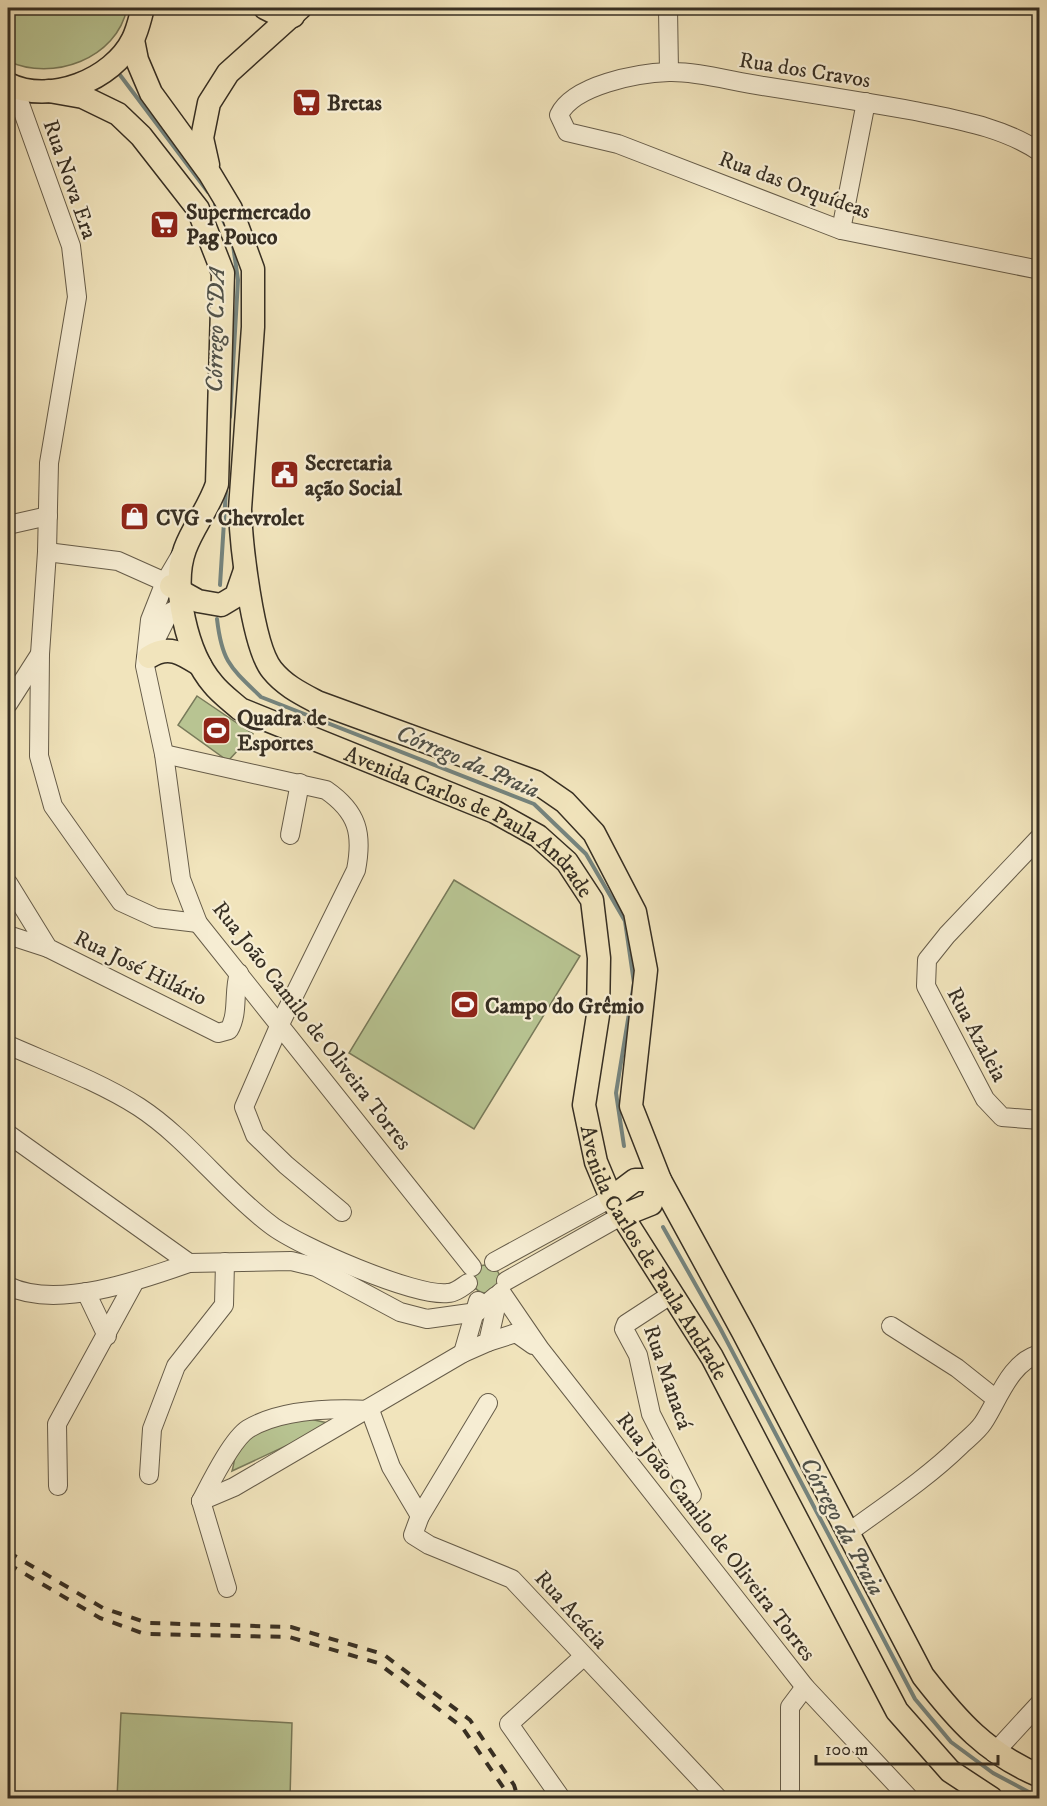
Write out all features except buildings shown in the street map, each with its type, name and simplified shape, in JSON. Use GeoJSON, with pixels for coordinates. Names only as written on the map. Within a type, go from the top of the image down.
{"type":"FeatureCollection","features":[{"type":"Feature","properties":{"kind":"main road"},"geometry":{"type":"LineString","coordinates":[[49,91],[82,84],[111,66],[133,40],[144,8]]}},
{"type":"Feature","properties":{"kind":"main road"},"geometry":{"type":"LineString","coordinates":[[265,8],[275,13],[297,12]]}},
{"type":"Feature","properties":{"kind":"main road"},"geometry":{"type":"LineString","coordinates":[[210,174],[202,138],[209,103],[228,73],[297,12]]}},
{"type":"Feature","properties":{"kind":"main road","name":"Avenida Carlos de Paula Andrade"},"geometry":{"type":"LineString","coordinates":[[133,40],[137,60],[151,93],[210,174],[237,220],[253,269],[253,327],[240,509],[245,570],[258,640],[270,668],[286,685],[317,702],[536,782],[565,801],[594,833],[635,912],[645,969],[631,1106],[660,1180],[743,1332],[923,1676],[958,1721],[994,1753],[1040,1776]]}},
{"type":"Feature","properties":{"kind":"main road","name":"Avenida Carlos de Paula Andrade"},"geometry":{"type":"LineString","coordinates":[[11,85],[83,97],[118,114],[141,136],[198,209],[223,273],[217,484],[210,505],[185,548],[179,571],[186,629],[200,665],[213,684],[240,709],[495,812],[538,836],[567,862],[592,900],[599,958],[598,1014],[584,1105],[596,1162],[616,1207],[712,1357],[897,1711],[950,1771],[991,1798]]}},
{"type":"Feature","properties":{"kind":"main road"},"geometry":{"type":"LineString","coordinates":[[181,595],[221,605],[236,596],[245,570]]}},
{"type":"Feature","properties":{"kind":"main road"},"geometry":{"type":"LineString","coordinates":[[147,662],[160,652],[175,650],[200,665]]}},
{"type":"Feature","properties":{"kind":"main road"},"geometry":{"type":"LineString","coordinates":[[616,1207],[635,1180],[660,1180]]}},
{"type":"Feature","properties":{"kind":"street"},"geometry":{"type":"LineString","coordinates":[[668,8],[669,72]]}},
{"type":"Feature","properties":{"kind":"street","name":"Rua dos Cravos"},"geometry":{"type":"LineString","coordinates":[[564,106],[577,96],[611,81],[669,72],[866,102],[970,122],[1023,140],[1040,152]]}},
{"type":"Feature","properties":{"kind":"street","name":"Rua Nova Era"},"geometry":{"type":"LineString","coordinates":[[11,85],[71,246],[77,297],[49,463],[47,552],[40,654],[39,756],[53,806],[121,902],[156,918],[198,923]]}},
{"type":"Feature","properties":{"kind":"street"},"geometry":{"type":"LineString","coordinates":[[841,230],[866,102]]}},
{"type":"Feature","properties":{"kind":"street","name":"Rua das Orquídeas"},"geometry":{"type":"LineString","coordinates":[[564,106],[559,116],[567,132],[618,144],[841,230],[1040,270]]}},
{"type":"Feature","properties":{"kind":"street"},"geometry":{"type":"LineString","coordinates":[[8,525],[48,516]]}},
{"type":"Feature","properties":{"kind":"street"},"geometry":{"type":"LineString","coordinates":[[47,552],[118,561],[181,595],[169,613],[147,662]]}},
{"type":"Feature","properties":{"kind":"street","name":"Rua João Camilo de Oliveira Torres"},"geometry":{"type":"LineString","coordinates":[[181,595],[150,620],[147,662],[164,754],[181,879],[198,923],[280,1024],[488,1293],[540,1350],[805,1686],[909,1798]]}},
{"type":"Feature","properties":{"kind":"street"},"geometry":{"type":"LineString","coordinates":[[8,704],[40,654]]}},
{"type":"Feature","properties":{"kind":"street"},"geometry":{"type":"LineString","coordinates":[[164,754],[326,790],[341,801],[358,826],[361,848],[356,870],[280,1024],[244,1107],[255,1135],[286,1165],[342,1212]]}},
{"type":"Feature","properties":{"kind":"street"},"geometry":{"type":"LineString","coordinates":[[290,835],[300,783]]}},
{"type":"Feature","properties":{"kind":"street","name":"Rua Azaleia"},"geometry":{"type":"LineString","coordinates":[[1037,1116],[1002,1117],[985,1099],[926,986],[927,960],[947,935],[1040,837]]}},
{"type":"Feature","properties":{"kind":"street","name":"Rua José Hilário"},"geometry":{"type":"LineString","coordinates":[[8,883],[48,948],[218,1033],[229,1030],[235,1020],[235,988],[239,973]]}},
{"type":"Feature","properties":{"kind":"street"},"geometry":{"type":"LineString","coordinates":[[8,935],[48,948]]}},
{"type":"Feature","properties":{"kind":"street"},"geometry":{"type":"LineString","coordinates":[[8,1045],[94,1083],[139,1108],[172,1134],[243,1203],[273,1227],[397,1283],[429,1292],[488,1293]]}},
{"type":"Feature","properties":{"kind":"street"},"geometry":{"type":"LineString","coordinates":[[8,1134],[189,1263]]}},
{"type":"Feature","properties":{"kind":"street"},"geometry":{"type":"LineString","coordinates":[[8,1286],[15,1290],[47,1293],[86,1292],[134,1283],[189,1263],[291,1261],[316,1267],[400,1312],[427,1319],[488,1293],[616,1207]]}},
{"type":"Feature","properties":{"kind":"street","name":"Rua João Camilo de Oliveira Torres"},"geometry":{"type":"LineString","coordinates":[[488,1293],[503,1270],[494,1262],[616,1207]]}},
{"type":"Feature","properties":{"kind":"street"},"geometry":{"type":"LineString","coordinates":[[149,1475],[152,1429],[176,1366],[224,1305],[225,1262]]}},
{"type":"Feature","properties":{"kind":"street"},"geometry":{"type":"LineString","coordinates":[[58,1486],[57,1424],[134,1283]]}},
{"type":"Feature","properties":{"kind":"street"},"geometry":{"type":"LineString","coordinates":[[86,1292],[107,1336]]}},
{"type":"Feature","properties":{"kind":"street"},"geometry":{"type":"LineString","coordinates":[[488,1293],[516,1333],[540,1350]]}},
{"type":"Feature","properties":{"kind":"street"},"geometry":{"type":"LineString","coordinates":[[488,1293],[488,1342]]}},
{"type":"Feature","properties":{"kind":"street"},"geometry":{"type":"LineString","coordinates":[[463,1353],[488,1293]]}},
{"type":"Feature","properties":{"kind":"street","name":"Rua Manacá"},"geometry":{"type":"LineString","coordinates":[[672,1294],[626,1324],[624,1329],[638,1355],[651,1414],[692,1495]]}},
{"type":"Feature","properties":{"kind":"street"},"geometry":{"type":"LineString","coordinates":[[891,1326],[957,1368],[996,1399]]}},
{"type":"Feature","properties":{"kind":"street"},"geometry":{"type":"LineString","coordinates":[[201,1502],[234,1487],[370,1410],[463,1353],[516,1333]]}},
{"type":"Feature","properties":{"kind":"street"},"geometry":{"type":"LineString","coordinates":[[848,1533],[939,1466],[982,1424],[1018,1367],[1032,1356],[1040,1354]]}},
{"type":"Feature","properties":{"kind":"street"},"geometry":{"type":"LineString","coordinates":[[420,1516],[488,1403]]}},
{"type":"Feature","properties":{"kind":"street"},"geometry":{"type":"LineString","coordinates":[[227,1588],[201,1502],[224,1459],[247,1429],[282,1417],[332,1408],[370,1410]]}},
{"type":"Feature","properties":{"kind":"street","name":"Rua Acácia"},"geometry":{"type":"LineString","coordinates":[[370,1410],[391,1467],[420,1516],[413,1535],[429,1545],[512,1579],[718,1798]]}},
{"type":"Feature","properties":{"kind":"street"},"geometry":{"type":"LineString","coordinates":[[224,1459],[225,1478],[234,1487]]}},
{"type":"Feature","properties":{"kind":"street"},"geometry":{"type":"LineString","coordinates":[[561,1798],[509,1724],[583,1657]]}},
{"type":"Feature","properties":{"kind":"street"},"geometry":{"type":"LineString","coordinates":[[790,1798],[790,1707],[805,1686]]}},
{"type":"Feature","properties":{"kind":"street"},"geometry":{"type":"LineString","coordinates":[[994,1753],[1040,1703]]}},
{"type":"Feature","properties":{"kind":"green space"},"geometry":{"type":"Polygon","coordinates":[[[8,8],[127,8],[121,26],[97,53],[80,62],[44,69],[25,67],[8,61],[8,8]]]}},
{"type":"Feature","properties":{"kind":"green space","name":"Quadra de Esportes"},"geometry":{"type":"Polygon","coordinates":[[[197,696],[253,734],[228,761],[178,725],[197,696]]]}},
{"type":"Feature","properties":{"kind":"green space","name":"Campo do Grêmio"},"geometry":{"type":"Polygon","coordinates":[[[454,880],[580,956],[474,1129],[349,1053],[454,880]]]}},
{"type":"Feature","properties":{"kind":"green space"},"geometry":{"type":"Polygon","coordinates":[[[486,1265],[496,1269],[500,1279],[496,1289],[486,1293],[476,1289],[472,1279],[476,1269],[486,1265]]]}},
{"type":"Feature","properties":{"kind":"green space"},"geometry":{"type":"Polygon","coordinates":[[[300,1417],[333,1424],[232,1471],[237,1452],[249,1439],[265,1429],[300,1417]]]}},
{"type":"Feature","properties":{"kind":"green space"},"geometry":{"type":"Polygon","coordinates":[[[121,1713],[292,1723],[290,1798],[117,1798],[121,1713]]]}},
{"type":"Feature","properties":{"kind":"waterway","name":"Córrego CDA"},"geometry":{"type":"LineString","coordinates":[[120,75],[208,192]]}},
{"type":"Feature","properties":{"kind":"waterway","name":"Córrego CDA"},"geometry":{"type":"LineString","coordinates":[[215,204],[225,224]]}},
{"type":"Feature","properties":{"kind":"waterway","name":"Córrego CDA"},"geometry":{"type":"LineString","coordinates":[[230,417],[238,280],[233,245]]}},
{"type":"Feature","properties":{"kind":"waterway","name":"Córrego CDA"},"geometry":{"type":"LineString","coordinates":[[220,585],[226,490]]}},
{"type":"Feature","properties":{"kind":"waterway","name":"Córrego da Praia"},"geometry":{"type":"LineString","coordinates":[[217,619],[222,645],[229,663],[261,697],[534,804],[586,854],[625,921],[634,983],[616,1093],[624,1146]]}},
{"type":"Feature","properties":{"kind":"waterway","name":"Córrego da Praia"},"geometry":{"type":"LineString","coordinates":[[663,1227],[720,1328],[915,1699],[951,1742],[993,1773],[1040,1798]]}},
{"type":"Feature","properties":{"kind":"railway"},"geometry":{"type":"LineString","coordinates":[[8,1552],[103,1608],[148,1623],[291,1627],[383,1654],[470,1720],[514,1785],[518,1798]]}},
{"type":"Feature","properties":{"kind":"railway"},"geometry":{"type":"LineString","coordinates":[[8,1564],[100,1618],[145,1634],[289,1637],[378,1663],[462,1727],[505,1790],[507,1798]]}},
{"type":"Feature","properties":{"kind":"place","name":"Bretas"},"geometry":{"type":"Point","coordinates":[306,102]}},
{"type":"Feature","properties":{"kind":"place","name":"Supermercado Pag Pouco"},"geometry":{"type":"Point","coordinates":[165,224]}},
{"type":"Feature","properties":{"kind":"place","name":"Secretaria ação Social"},"geometry":{"type":"Point","coordinates":[284,475]}},
{"type":"Feature","properties":{"kind":"place","name":"CVG - Chevrolet"},"geometry":{"type":"Point","coordinates":[135,517]}},
{"type":"Feature","properties":{"kind":"place","name":"Quadra de Esportes"},"geometry":{"type":"Point","coordinates":[216,730]}},
{"type":"Feature","properties":{"kind":"place","name":"Campo do Grêmio"},"geometry":{"type":"Point","coordinates":[464,1005]}}]}
